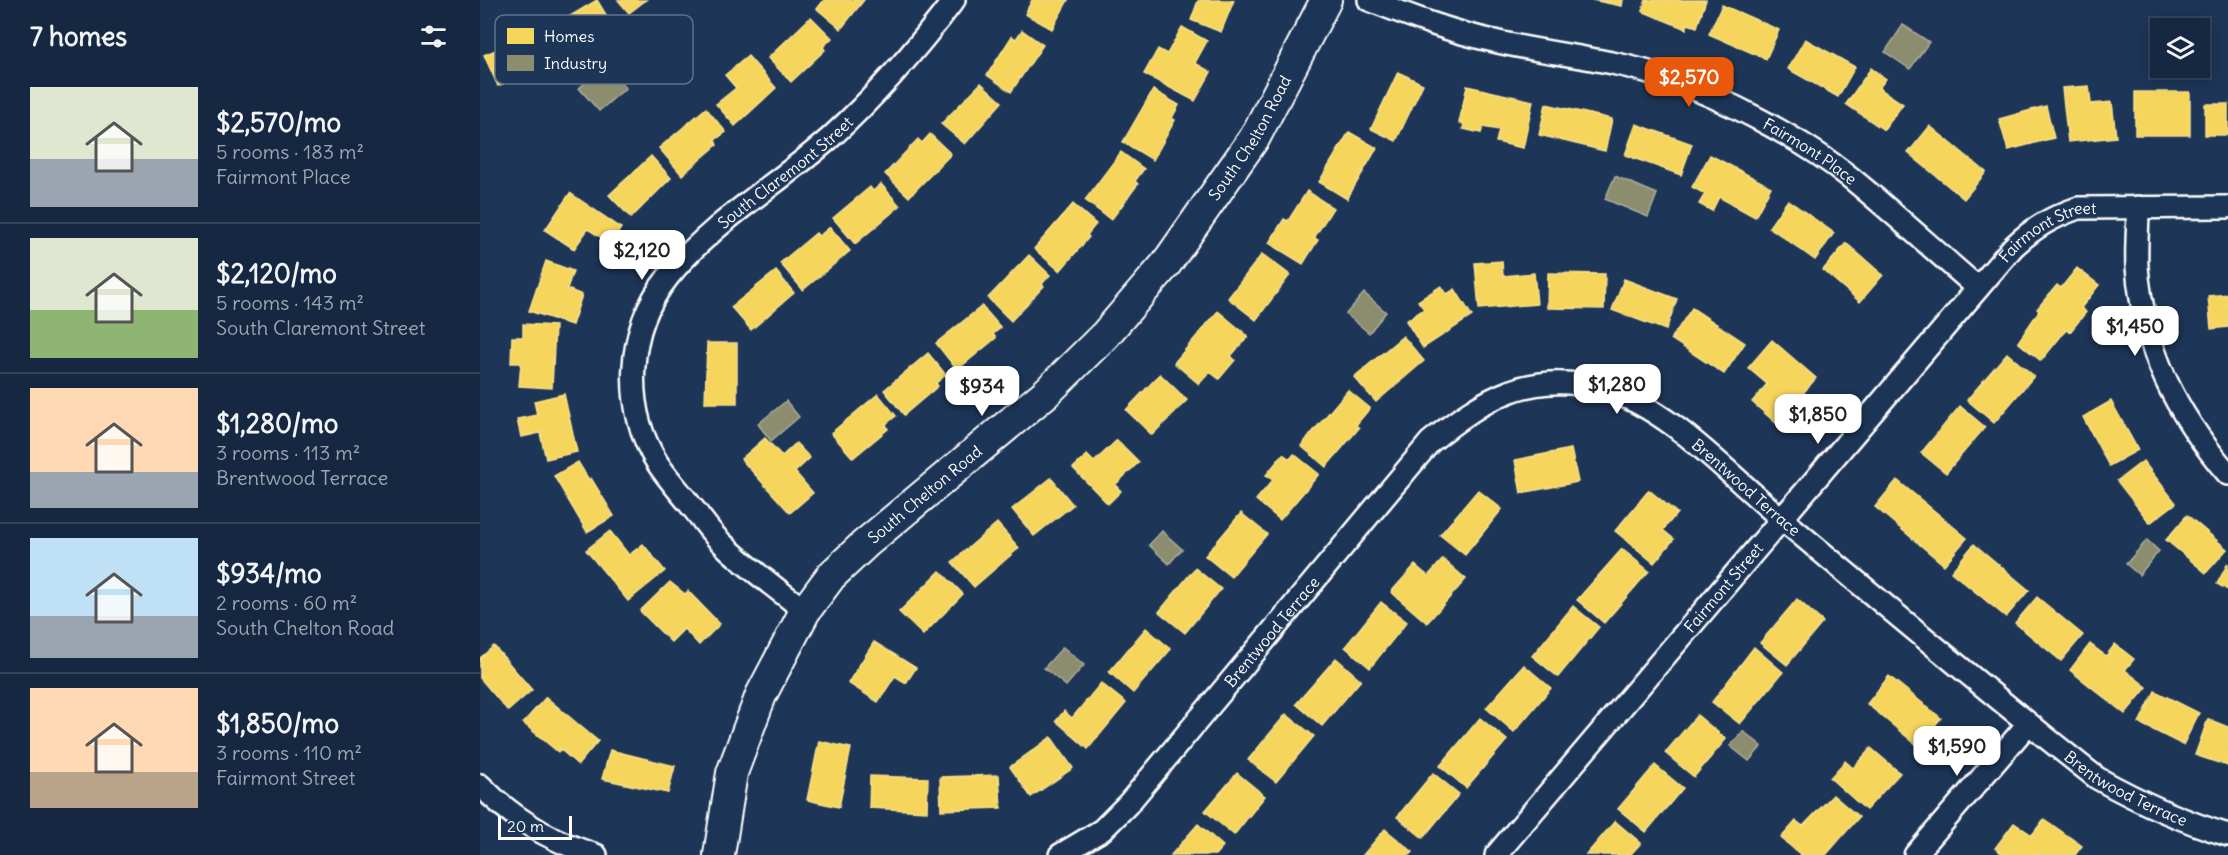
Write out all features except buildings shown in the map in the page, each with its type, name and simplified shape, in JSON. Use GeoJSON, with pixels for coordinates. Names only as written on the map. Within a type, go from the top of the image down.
{"type":"FeatureCollection","features":[{"type":"Feature","properties":{"kind":"main road","name":"South Chelton Road"},"geometry":{"type":"LineString","coordinates":[[719,855],[732,772],[760,695],[805,611],[831,576],[865,544],[1046,393],[1106,335],[1166,264],[1255,137],[1326,0]]}},
{"type":"Feature","properties":{"kind":"street","name":"South Claremont Street"},"geometry":{"type":"LineString","coordinates":[[805,611],[722,544],[658,464],[644,435],[636,401],[633,371],[637,336],[649,306],[667,278],[690,252],[828,139],[863,106],[896,73],[954,0]]}},
{"type":"Feature","properties":{"kind":"street","name":"Fairmont Place"},"geometry":{"type":"LineString","coordinates":[[1369,0],[1410,16],[1494,41],[1621,64],[1667,78],[1715,98],[1759,120],[1849,177],[1978,288]]}},
{"type":"Feature","properties":{"kind":"street"},"geometry":{"type":"LineString","coordinates":[[2138,207],[2137,266],[2150,343],[2163,379],[2182,414],[2228,474]]}},
{"type":"Feature","properties":{"kind":"street","name":"Fairmont Street"},"geometry":{"type":"LineString","coordinates":[[1496,855],[1780,518],[2013,247],[2032,229],[2055,216],[2078,208],[2228,207]]}},
{"type":"Feature","properties":{"kind":"street","name":"Brentwood Terrace"},"geometry":{"type":"LineString","coordinates":[[1060,855],[1102,830],[1128,804],[1430,442],[1486,400],[1544,382],[1604,389],[1635,402],[1665,419],[1780,518],[2028,724],[2107,784],[2145,805],[2189,824],[2228,835]]}},
{"type":"Feature","properties":{"kind":"street"},"geometry":{"type":"LineString","coordinates":[[1915,855],[2028,724]]}},
{"type":"Feature","properties":{"kind":"street"},"geometry":{"type":"LineString","coordinates":[[480,785],[537,830],[562,843],[596,855]]}}]}
